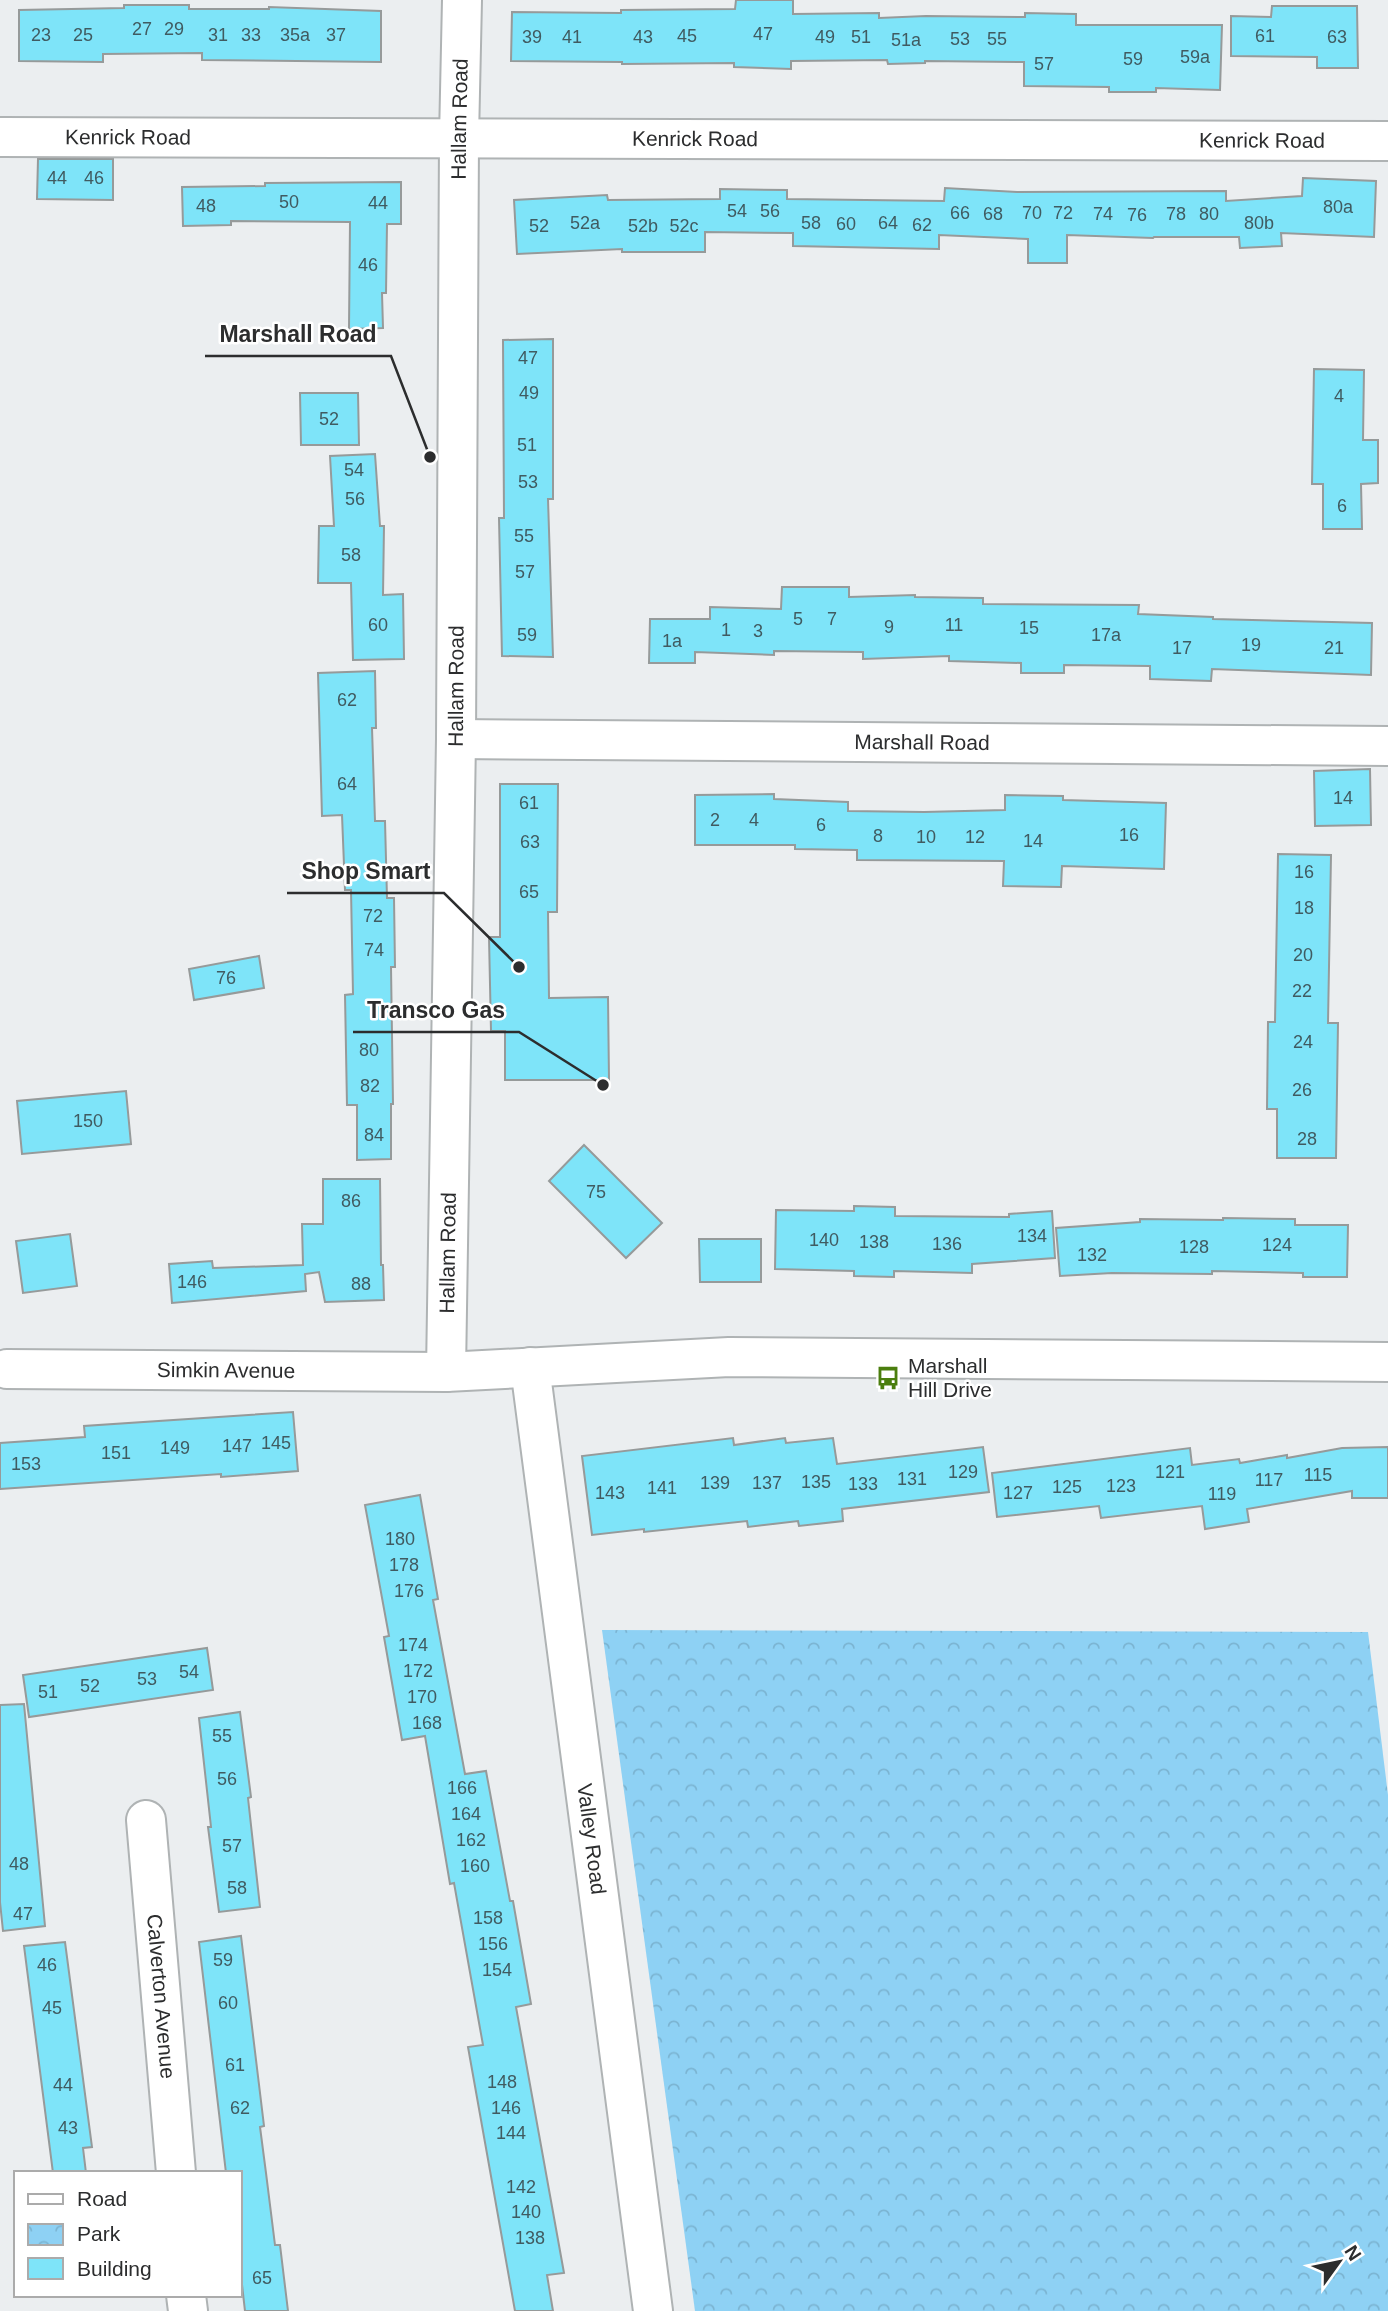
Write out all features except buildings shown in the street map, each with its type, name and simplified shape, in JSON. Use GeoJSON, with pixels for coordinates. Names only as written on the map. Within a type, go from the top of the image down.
{"type":"FeatureCollection","features":[{"type":"Feature","properties":{"kind":"street","name":"Hallam Road"},"geometry":{"type":"LineString","coordinates":[[446,1372],[456,739],[461,0]]}},
{"type":"Feature","properties":{"kind":"street","name":"Kenrick Road"},"geometry":{"type":"LineString","coordinates":[[0,137],[1388,141]]}},
{"type":"Feature","properties":{"kind":"street","name":"Marshall Road"},"geometry":{"type":"LineString","coordinates":[[456,739],[1388,746]]}},
{"type":"Feature","properties":{"kind":"street"},"geometry":{"type":"LineString","coordinates":[[446,1372],[729,1357],[1388,1363]]}},
{"type":"Feature","properties":{"kind":"street","name":"Valley Road"},"geometry":{"type":"LineString","coordinates":[[530,1367],[653,2311]]}},
{"type":"Feature","properties":{"kind":"street","name":"Simkin Avenue"},"geometry":{"type":"LineString","coordinates":[[7,1369],[446,1372]]}},
{"type":"Feature","properties":{"kind":"street","name":"Calverton Avenue"},"geometry":{"type":"LineString","coordinates":[[146,1820],[176,2171]]}},
{"type":"Feature","properties":{"kind":"green space"},"geometry":{"type":"Polygon","coordinates":[[[602,1630],[1368,1632],[1388,1795],[1388,2311],[695,2311],[602,1630]]]}},
{"type":"Feature","properties":{"kind":"place","name":"Marshall Road"},"geometry":{"type":"Point","coordinates":[430,457]}},
{"type":"Feature","properties":{"kind":"place","name":"Shop Smart"},"geometry":{"type":"Point","coordinates":[519,967]}},
{"type":"Feature","properties":{"kind":"place","name":"Transco Gas"},"geometry":{"type":"Point","coordinates":[603,1085]}},
{"type":"Feature","properties":{"kind":"place","name":"Marshall Hill Drive"},"geometry":{"type":"Point","coordinates":[888,1378]}}]}
